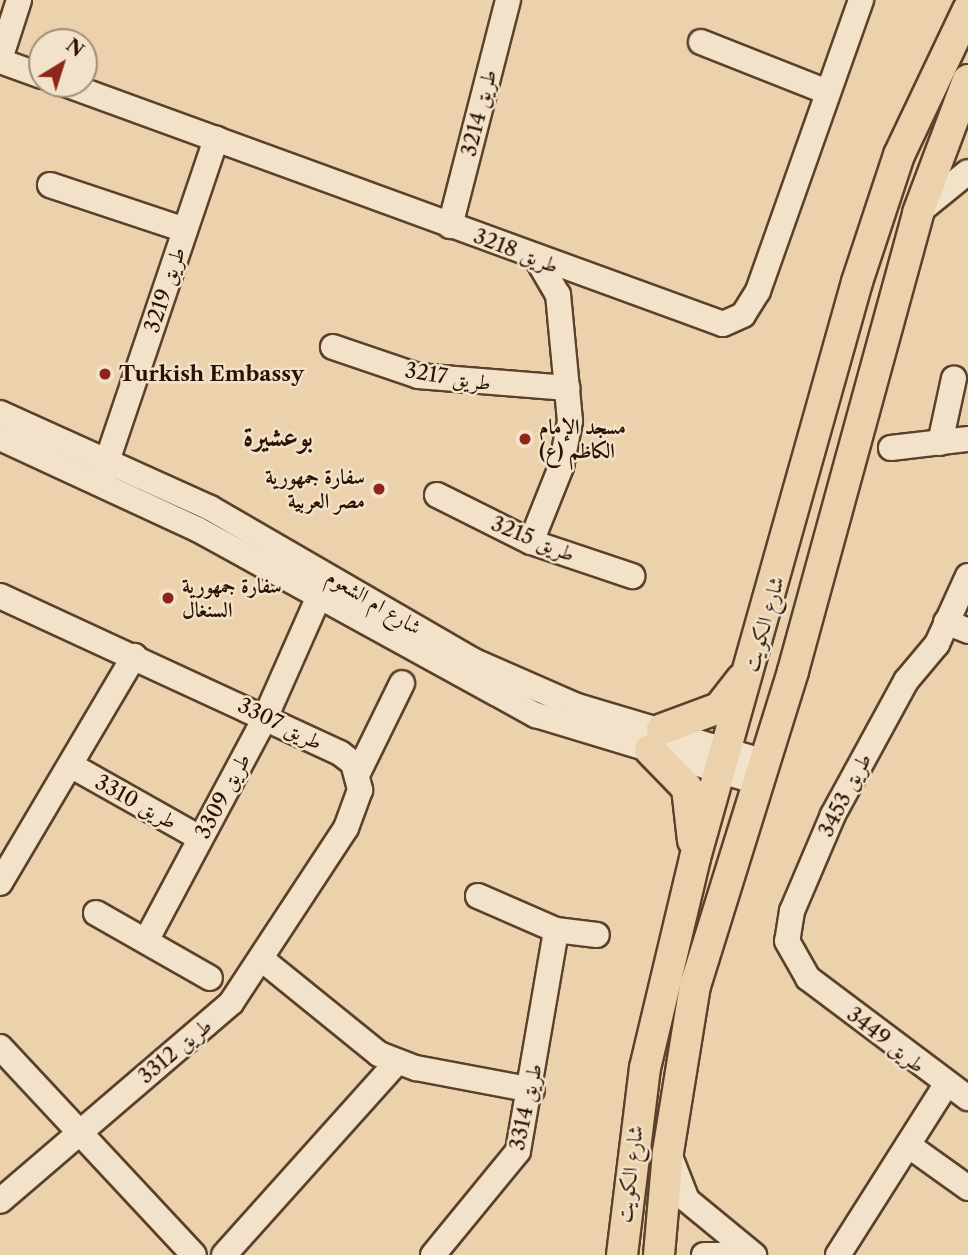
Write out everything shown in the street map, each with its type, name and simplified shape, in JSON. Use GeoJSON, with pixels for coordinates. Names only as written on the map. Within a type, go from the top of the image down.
{"type":"FeatureCollection","features":[{"type":"Feature","properties":{"kind":"main road","name":"شارع الكويت"},"geometry":{"type":"LineString","coordinates":[[622,1255],[643,1079],[695,858],[756,659],[869,246],[912,123],[968,10]]}},
{"type":"Feature","properties":{"kind":"main road","name":"شارع الكويت"},"geometry":{"type":"LineString","coordinates":[[659,1255],[668,1152],[695,986],[758,771],[793,671],[918,213],[966,84]]}},
{"type":"Feature","properties":{"kind":"main road"},"geometry":{"type":"LineString","coordinates":[[695,858],[687,788],[656,739],[719,708],[756,659]]}},
{"type":"Feature","properties":{"kind":"street"},"geometry":{"type":"LineString","coordinates":[[19,0],[0,60],[28,71]]}},
{"type":"Feature","properties":{"kind":"street","name":"طريق 3214"},"geometry":{"type":"LineString","coordinates":[[450,226],[508,0]]}},
{"type":"Feature","properties":{"kind":"street","name":"طريق 3218"},"geometry":{"type":"LineString","coordinates":[[98,96],[590,280],[713,322],[743,315],[758,291],[825,90],[861,0]]}},
{"type":"Feature","properties":{"kind":"street"},"geometry":{"type":"LineString","coordinates":[[701,42],[825,90]]}},
{"type":"Feature","properties":{"kind":"street"},"geometry":{"type":"LineString","coordinates":[[966,84],[968,124]]}},
{"type":"Feature","properties":{"kind":"street","name":"طريق 3219"},"geometry":{"type":"LineString","coordinates":[[105,469],[216,138]]}},
{"type":"Feature","properties":{"kind":"street"},"geometry":{"type":"LineString","coordinates":[[918,213],[968,172]]}},
{"type":"Feature","properties":{"kind":"street"},"geometry":{"type":"LineString","coordinates":[[50,185],[185,230]]}},
{"type":"Feature","properties":{"kind":"street"},"geometry":{"type":"LineString","coordinates":[[531,542],[564,455],[568,388],[564,329],[558,295],[537,259]]}},
{"type":"Feature","properties":{"kind":"street"},"geometry":{"type":"LineString","coordinates":[[564,329],[590,280]]}},
{"type":"Feature","properties":{"kind":"street","name":"طريق 3217"},"geometry":{"type":"LineString","coordinates":[[333,347],[418,376],[568,388]]}},
{"type":"Feature","properties":{"kind":"street"},"geometry":{"type":"LineString","coordinates":[[940,443],[954,378]]}},
{"type":"Feature","properties":{"kind":"street","name":"شارع ام الشعوم"},"geometry":{"type":"LineString","coordinates":[[0,413],[324,586],[472,660],[656,739],[758,771]]}},
{"type":"Feature","properties":{"kind":"street","name":"شارع ام الشعوم"},"geometry":{"type":"LineString","coordinates":[[0,438],[105,469]]}},
{"type":"Feature","properties":{"kind":"street"},"geometry":{"type":"LineString","coordinates":[[891,448],[968,439]]}},
{"type":"Feature","properties":{"kind":"street","name":"طريق 3215"},"geometry":{"type":"LineString","coordinates":[[438,495],[531,542],[632,576]]}},
{"type":"Feature","properties":{"kind":"street","name":"طريق 3453"},"geometry":{"type":"LineString","coordinates":[[807,978],[790,955],[792,911],[856,769],[957,627],[968,576]]}},
{"type":"Feature","properties":{"kind":"street","name":"طريق 3309"},"geometry":{"type":"LineString","coordinates":[[147,939],[266,716],[324,586]]}},
{"type":"Feature","properties":{"kind":"street","name":"طريق 3307"},"geometry":{"type":"LineString","coordinates":[[0,596],[266,716],[340,753],[358,773]]}},
{"type":"Feature","properties":{"kind":"street","name":"طريق 3310"},"geometry":{"type":"LineString","coordinates":[[0,883],[72,766],[134,656]]}},
{"type":"Feature","properties":{"kind":"street"},"geometry":{"type":"LineString","coordinates":[[402,683],[358,773],[360,790],[346,828],[264,961],[346,1032],[397,1062],[532,1090]]}},
{"type":"Feature","properties":{"kind":"street","name":"طريق 3310"},"geometry":{"type":"LineString","coordinates":[[72,766],[200,838]]}},
{"type":"Feature","properties":{"kind":"street"},"geometry":{"type":"LineString","coordinates":[[478,896],[556,930],[597,935]]}},
{"type":"Feature","properties":{"kind":"street"},"geometry":{"type":"LineString","coordinates":[[96,913],[147,939],[210,978]]}},
{"type":"Feature","properties":{"kind":"street","name":"طريق 3314"},"geometry":{"type":"LineString","coordinates":[[433,1255],[513,1163],[532,1090],[556,930]]}},
{"type":"Feature","properties":{"kind":"street","name":"طريق 3312"},"geometry":{"type":"LineString","coordinates":[[0,1201],[231,1003],[264,961]]}},
{"type":"Feature","properties":{"kind":"street","name":"طريق 3449"},"geometry":{"type":"LineString","coordinates":[[807,978],[946,1085],[968,1098]]}},
{"type":"Feature","properties":{"kind":"street"},"geometry":{"type":"LineString","coordinates":[[0,1047],[77,1133],[194,1255]]}},
{"type":"Feature","properties":{"kind":"street"},"geometry":{"type":"LineString","coordinates":[[225,1255],[397,1062]]}},
{"type":"Feature","properties":{"kind":"street"},"geometry":{"type":"LineString","coordinates":[[838,1255],[946,1085]]}},
{"type":"Feature","properties":{"kind":"street"},"geometry":{"type":"LineString","coordinates":[[908,1144],[968,1188]]}},
{"type":"Feature","properties":{"kind":"street"},"geometry":{"type":"LineString","coordinates":[[668,1152],[687,1200],[754,1255]]}},
{"type":"Feature","properties":{"kind":"street"},"geometry":{"type":"LineString","coordinates":[[704,1255],[736,1255]]}},
{"type":"Feature","properties":{"kind":"place","name":"Turkish Embassy"},"geometry":{"type":"Point","coordinates":[105,374]}},
{"type":"Feature","properties":{"kind":"place","name":"مسجد الإمام الكاظم (ع)"},"geometry":{"type":"Point","coordinates":[525,439]}},
{"type":"Feature","properties":{"kind":"place","name":"سفارة جمهورية مصر العربية"},"geometry":{"type":"Point","coordinates":[379,489]}},
{"type":"Feature","properties":{"kind":"place","name":"سفارة جمهورية السنغال"},"geometry":{"type":"Point","coordinates":[168,598]}},
{"type":"Feature","properties":{"kind":"district","name":"بوعشيرة"},"geometry":{"type":"Point","coordinates":[278,436]}}]}
